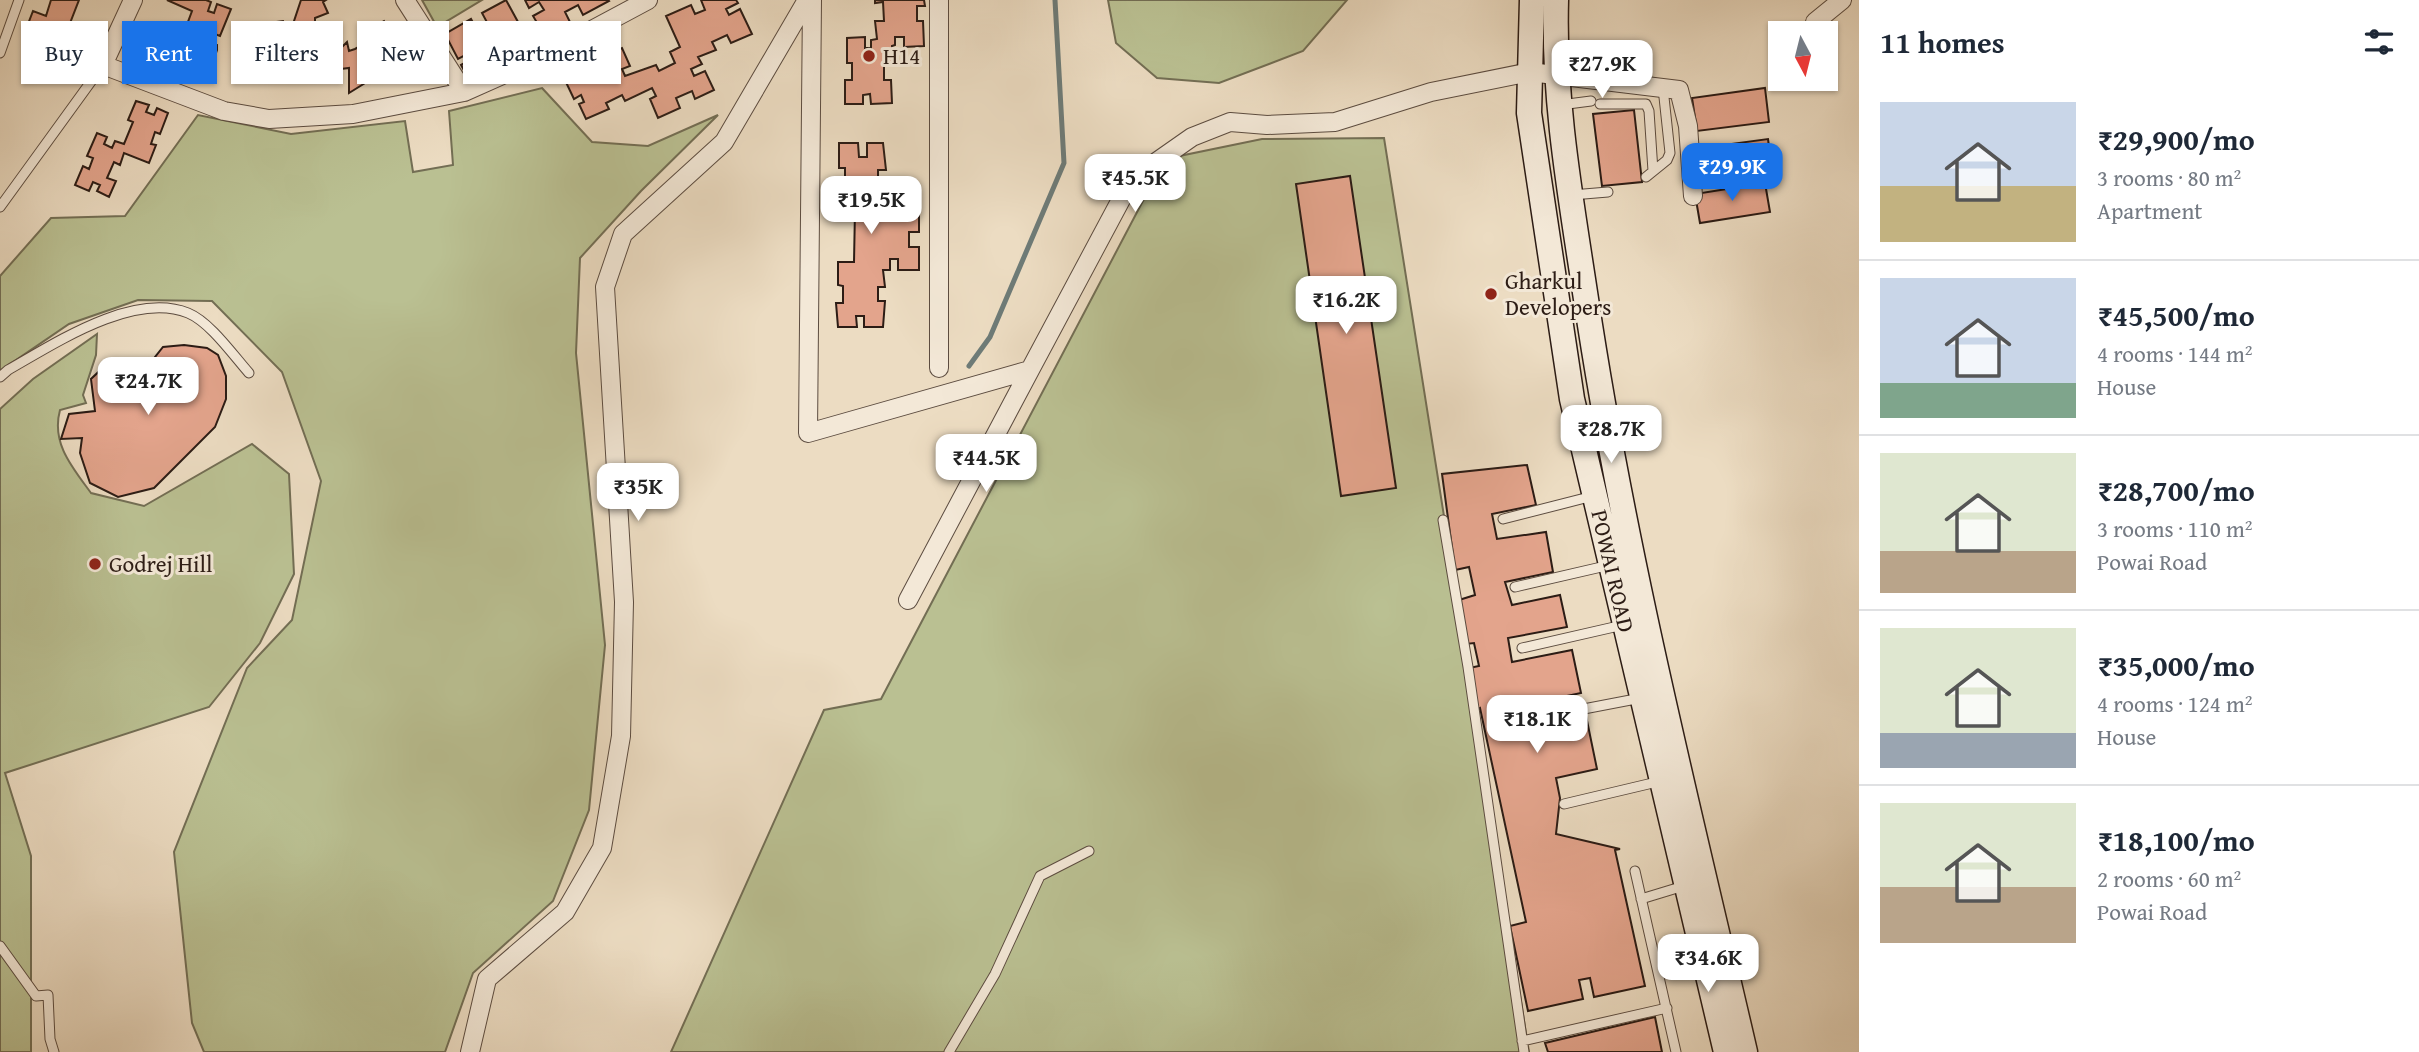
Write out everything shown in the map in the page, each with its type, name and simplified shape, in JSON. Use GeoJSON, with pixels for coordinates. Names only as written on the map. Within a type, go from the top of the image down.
{"type":"FeatureCollection","features":[{"type":"Feature","properties":{"kind":"main road","name":"POWAI ROAD"},"geometry":{"type":"LineString","coordinates":[[1532,0],[1529,113],[1572,399],[1611,565],[1635,622],[1696,883],[1726,1052]]}},
{"type":"Feature","properties":{"kind":"main road","name":"POWAI ROAD"},"geometry":{"type":"LineString","coordinates":[[1556,0],[1558,105],[1635,622],[1643,698],[1662,780],[1696,883],[1745,1052]]}},
{"type":"Feature","properties":{"kind":"street"},"geometry":{"type":"LineString","coordinates":[[108,54],[133,0]]}},
{"type":"Feature","properties":{"kind":"street"},"geometry":{"type":"LineString","coordinates":[[405,0],[464,92]]}},
{"type":"Feature","properties":{"kind":"street"},"geometry":{"type":"LineString","coordinates":[[108,67],[224,111],[269,119],[353,114],[464,92],[534,61],[648,0]]}},
{"type":"Feature","properties":{"kind":"street"},"geometry":{"type":"LineString","coordinates":[[809,0],[808,433],[1030,370]]}},
{"type":"Feature","properties":{"kind":"street"},"geometry":{"type":"LineString","coordinates":[[470,1052],[487,979],[565,912],[602,848],[621,736],[624,602],[605,287],[623,234],[724,142],[809,0]]}},
{"type":"Feature","properties":{"kind":"street"},"geometry":{"type":"LineString","coordinates":[[939,0],[939,368]]}},
{"type":"Feature","properties":{"kind":"street"},"geometry":{"type":"LineString","coordinates":[[1816,21],[1842,0]]}},
{"type":"Feature","properties":{"kind":"street"},"geometry":{"type":"LineString","coordinates":[[908,600],[1132,178],[1192,137],[1230,122],[1267,125],[1335,122],[1431,92],[1530,72],[1556,75],[1679,90],[1688,127],[1693,196]]}},
{"type":"Feature","properties":{"kind":"lane"},"geometry":{"type":"LineString","coordinates":[[0,53],[19,0]]}},
{"type":"Feature","properties":{"kind":"lane"},"geometry":{"type":"LineString","coordinates":[[0,207],[89,84]]}},
{"type":"Feature","properties":{"kind":"lane"},"geometry":{"type":"LineString","coordinates":[[1558,105],[1646,104],[1649,111],[1649,174],[1667,160],[1670,153],[1663,88]]}},
{"type":"Feature","properties":{"kind":"lane"},"geometry":{"type":"LineString","coordinates":[[1570,195],[1608,192]]}},
{"type":"Feature","properties":{"kind":"lane"},"geometry":{"type":"LineString","coordinates":[[0,377],[69,335],[127,310],[161,308],[188,313],[212,331],[249,373]]}},
{"type":"Feature","properties":{"kind":"lane"},"geometry":{"type":"LineString","coordinates":[[1503,519],[1595,496]]}},
{"type":"Feature","properties":{"kind":"lane"},"geometry":{"type":"LineString","coordinates":[[1443,520],[1468,667],[1524,1052]]}},
{"type":"Feature","properties":{"kind":"lane"},"geometry":{"type":"LineString","coordinates":[[1516,587],[1611,565]]}},
{"type":"Feature","properties":{"kind":"lane"},"geometry":{"type":"LineString","coordinates":[[1522,648],[1635,622]]}},
{"type":"Feature","properties":{"kind":"lane"},"geometry":{"type":"LineString","coordinates":[[1542,716],[1643,698]]}},
{"type":"Feature","properties":{"kind":"lane"},"geometry":{"type":"LineString","coordinates":[[1564,804],[1662,780]]}},
{"type":"Feature","properties":{"kind":"lane"},"geometry":{"type":"LineString","coordinates":[[949,1052],[995,974],[1040,876],[1090,851]]}},
{"type":"Feature","properties":{"kind":"lane"},"geometry":{"type":"LineString","coordinates":[[1635,871],[1676,1052]]}},
{"type":"Feature","properties":{"kind":"lane"},"geometry":{"type":"LineString","coordinates":[[1641,899],[1696,883]]}},
{"type":"Feature","properties":{"kind":"lane"},"geometry":{"type":"LineString","coordinates":[[0,946],[36,996],[48,995],[50,1040],[54,1052]]}},
{"type":"Feature","properties":{"kind":"lane"},"geometry":{"type":"LineString","coordinates":[[1522,1041],[1667,1008]]}},
{"type":"Feature","properties":{"kind":"green space"},"geometry":{"type":"Polygon","coordinates":[[[422,0],[482,0],[447,21],[434,21],[422,0]]]}},
{"type":"Feature","properties":{"kind":"green space"},"geometry":{"type":"Polygon","coordinates":[[[1108,0],[1347,0],[1303,51],[1219,83],[1157,78],[1116,43],[1108,0]]]}},
{"type":"Feature","properties":{"kind":"green space"},"geometry":{"type":"Polygon","coordinates":[[[542,88],[592,142],[648,146],[718,115],[641,191],[580,258],[576,353],[605,645],[589,810],[553,901],[473,973],[445,1052],[204,1052],[192,1023],[174,852],[247,668],[292,620],[321,481],[282,372],[212,301],[138,300],[69,324],[0,371],[0,276],[51,218],[125,216],[198,115],[291,134],[405,121],[413,172],[453,165],[449,111],[542,88]]]}},
{"type":"Feature","properties":{"kind":"green space"},"geometry":{"type":"Polygon","coordinates":[[[1384,138],[1529,1052],[671,1052],[824,710],[881,699],[1165,159],[1262,139],[1384,138]]]}},
{"type":"Feature","properties":{"kind":"green space"},"geometry":{"type":"Polygon","coordinates":[[[97,334],[96,355],[83,395],[86,403],[60,410],[58,422],[58,433],[65,454],[91,493],[144,506],[252,444],[289,474],[294,574],[260,643],[209,707],[5,773],[31,856],[31,1052],[0,1052],[0,409],[33,379],[97,334]]]}},
{"type":"Feature","properties":{"kind":"building"},"geometry":{"type":"Polygon","coordinates":[[[51,0],[79,0],[71,21],[29,21],[33,11],[46,16],[51,0]]]}},
{"type":"Feature","properties":{"kind":"building"},"geometry":{"type":"Polygon","coordinates":[[[167,0],[206,0],[211,2],[208,11],[214,13],[217,4],[231,9],[220,36],[217,35],[217,21],[188,21],[192,11],[167,0]]]}},
{"type":"Feature","properties":{"kind":"building"},"geometry":{"type":"Polygon","coordinates":[[[301,0],[326,0],[323,2],[328,13],[315,18],[315,21],[294,21],[301,0]]]}},
{"type":"Feature","properties":{"kind":"building"},"geometry":{"type":"Polygon","coordinates":[[[506,0],[517,21],[486,21],[482,13],[506,0]]]}},
{"type":"Feature","properties":{"kind":"building"},"geometry":{"type":"Polygon","coordinates":[[[525,0],[609,1],[583,15],[578,5],[565,12],[570,21],[536,21],[533,16],[544,10],[539,2],[529,8],[525,0]]]}},
{"type":"Feature","properties":{"kind":"building"},"geometry":{"type":"Polygon","coordinates":[[[701,0],[736,0],[738,3],[726,9],[729,15],[740,9],[752,34],[731,43],[727,35],[712,42],[716,50],[698,57],[702,64],[691,69],[694,76],[705,71],[714,90],[695,99],[692,91],[676,98],[680,108],[658,118],[650,99],[656,96],[652,88],[625,101],[622,95],[606,103],[609,109],[586,119],[579,104],[584,102],[581,95],[574,99],[567,84],[621,84],[622,48],[630,66],[622,69],[625,76],[656,65],[659,71],[675,63],[670,52],[680,47],[666,16],[691,5],[695,14],[705,10],[701,0]]]}},
{"type":"Feature","properties":{"kind":"building","name":"H14"},"geometry":{"type":"Polygon","coordinates":[[[875,0],[924,0],[925,6],[917,6],[917,21],[923,21],[924,46],[904,47],[904,37],[895,37],[895,45],[892,46],[893,64],[884,65],[884,80],[891,80],[892,103],[871,104],[870,94],[863,95],[863,104],[845,104],[845,80],[852,80],[852,63],[847,63],[847,38],[865,37],[865,48],[871,48],[871,40],[877,39],[875,21],[884,21],[883,2],[875,3],[875,0]]]}},
{"type":"Feature","properties":{"kind":"building"},"geometry":{"type":"Polygon","coordinates":[[[463,24],[463,56],[458,59],[449,42],[449,32],[463,24]]]}},
{"type":"Feature","properties":{"kind":"building"},"geometry":{"type":"Polygon","coordinates":[[[347,42],[349,51],[357,48],[357,84],[364,84],[349,93],[349,68],[343,69],[343,46],[347,42]]]}},
{"type":"Feature","properties":{"kind":"building"},"geometry":{"type":"Polygon","coordinates":[[[1765,88],[1769,122],[1697,131],[1692,98],[1765,88]]]}},
{"type":"Feature","properties":{"kind":"building"},"geometry":{"type":"Polygon","coordinates":[[[136,101],[149,105],[146,112],[154,115],[157,108],[168,113],[160,134],[155,132],[151,144],[156,145],[149,163],[124,153],[120,165],[114,162],[107,178],[116,181],[109,197],[97,191],[100,185],[93,182],[89,191],[75,185],[83,166],[89,169],[93,158],[87,156],[97,133],[107,137],[104,144],[112,148],[115,141],[124,144],[133,122],[128,120],[136,101]]]}},
{"type":"Feature","properties":{"kind":"building"},"geometry":{"type":"Polygon","coordinates":[[[1634,110],[1642,182],[1602,186],[1593,114],[1634,110]]]}},
{"type":"Feature","properties":{"kind":"building"},"geometry":{"type":"Polygon","coordinates":[[[1768,139],[1772,170],[1705,179],[1701,148],[1768,139]]]}},
{"type":"Feature","properties":{"kind":"building"},"geometry":{"type":"Polygon","coordinates":[[[839,143],[858,143],[859,157],[867,157],[867,143],[883,143],[886,170],[878,170],[878,186],[886,186],[886,209],[891,208],[891,216],[897,216],[897,209],[919,209],[919,232],[909,232],[909,247],[919,247],[919,270],[898,270],[898,259],[890,259],[890,270],[883,270],[885,287],[878,287],[878,301],[885,301],[883,327],[864,327],[864,316],[856,316],[857,327],[838,327],[836,303],[843,303],[843,286],[838,285],[838,262],[854,262],[855,210],[838,210],[838,186],[845,186],[845,168],[839,168],[839,143]]]}},
{"type":"Feature","properties":{"kind":"building"},"geometry":{"type":"Polygon","coordinates":[[[1350,176],[1396,488],[1341,496],[1296,184],[1350,176]]]}},
{"type":"Feature","properties":{"kind":"building"},"geometry":{"type":"Polygon","coordinates":[[[1765,183],[1770,212],[1700,223],[1695,194],[1765,183]]]}},
{"type":"Feature","properties":{"kind":"building"},"geometry":{"type":"Polygon","coordinates":[[[184,345],[207,348],[218,355],[226,376],[226,399],[215,427],[154,488],[118,497],[90,483],[80,453],[82,438],[61,439],[69,414],[95,411],[91,379],[109,362],[127,359],[147,367],[163,347],[184,345]]]}},
{"type":"Feature","properties":{"kind":"building"},"geometry":{"type":"Polygon","coordinates":[[[1527,465],[1536,505],[1492,514],[1497,539],[1546,532],[1553,572],[1505,582],[1512,605],[1560,595],[1567,627],[1508,638],[1512,662],[1572,650],[1581,693],[1534,703],[1538,722],[1585,711],[1597,769],[1556,778],[1560,798],[1556,834],[1620,849],[1615,850],[1645,986],[1594,997],[1590,978],[1579,980],[1583,999],[1528,1011],[1510,926],[1526,922],[1469,668],[1479,666],[1474,643],[1466,644],[1459,600],[1475,595],[1469,567],[1455,570],[1442,474],[1527,465]]]}},
{"type":"Feature","properties":{"kind":"building"},"geometry":{"type":"Polygon","coordinates":[[[1655,1017],[1662,1052],[1548,1052],[1545,1043],[1655,1017]]]}},
{"type":"Feature","properties":{"kind":"waterway"},"geometry":{"type":"LineString","coordinates":[[969,366],[990,337],[1064,163],[1055,0]]}},
{"type":"Feature","properties":{"kind":"place","name":"H14"},"geometry":{"type":"Point","coordinates":[869,56]}},
{"type":"Feature","properties":{"kind":"place","name":"Gharkul Developers"},"geometry":{"type":"Point","coordinates":[1491,294]}},
{"type":"Feature","properties":{"kind":"place","name":"Godrej Hill"},"geometry":{"type":"Point","coordinates":[95,564]}}]}
